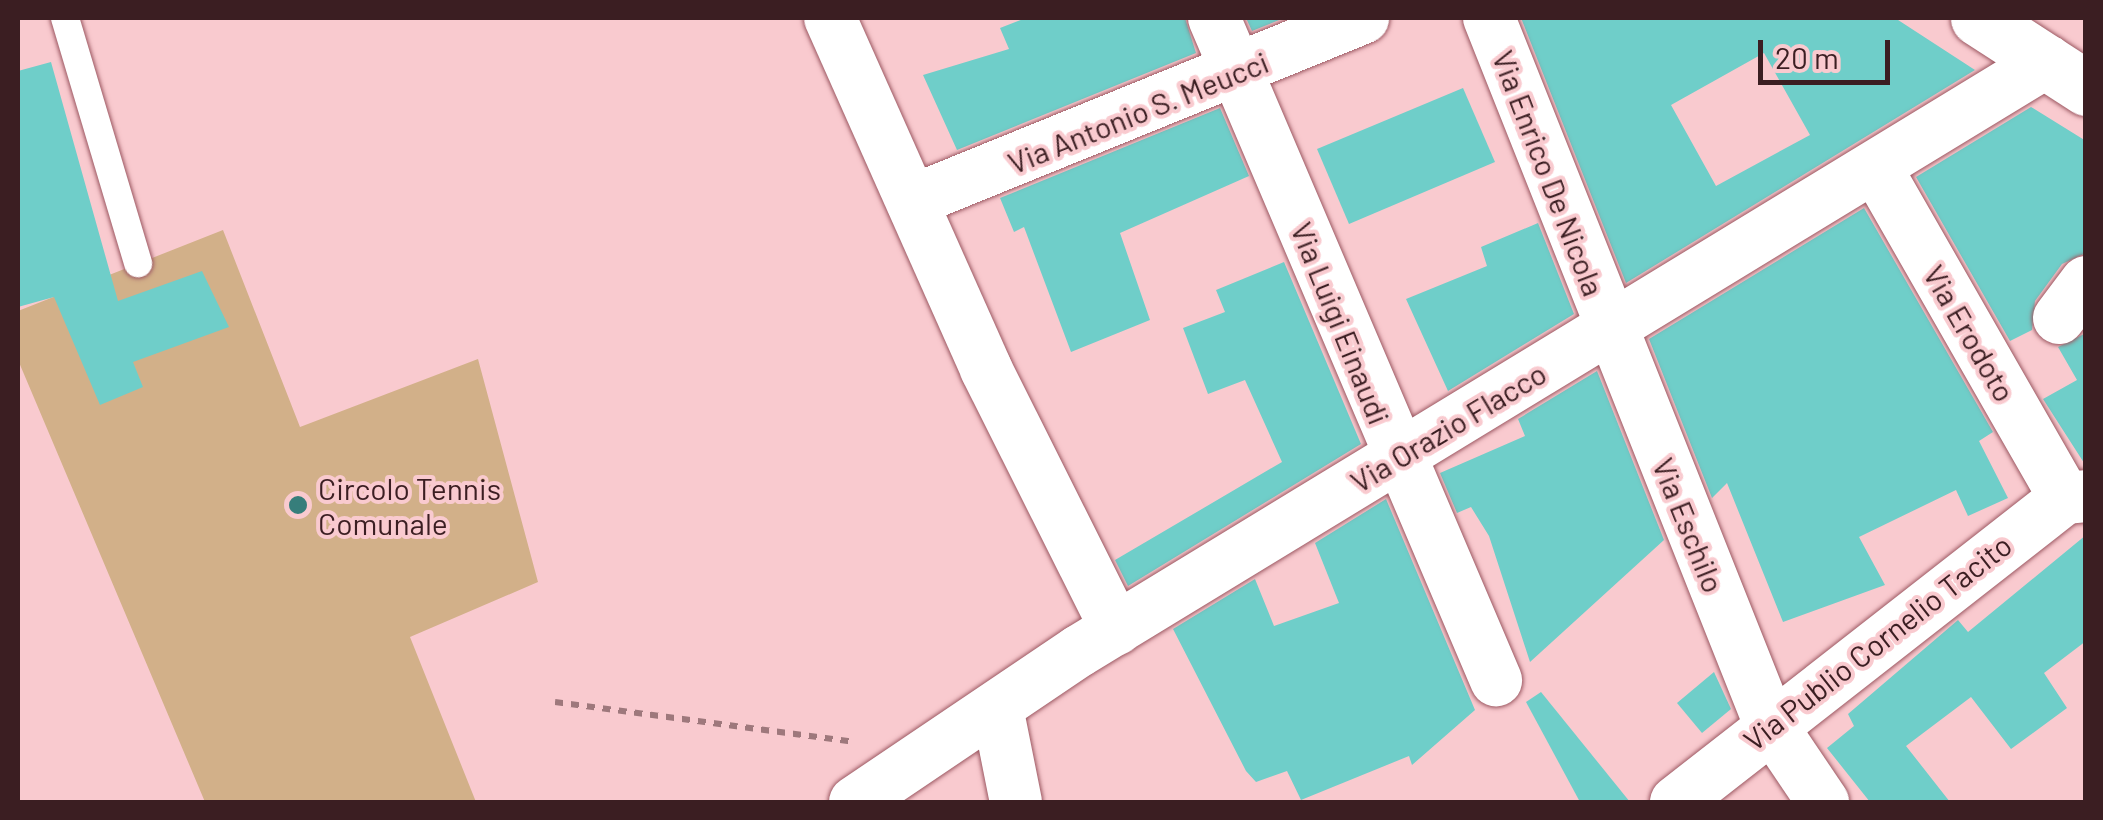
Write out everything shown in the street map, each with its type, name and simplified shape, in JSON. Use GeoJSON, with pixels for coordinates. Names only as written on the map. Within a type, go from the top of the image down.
{"type":"FeatureCollection","features":[{"type":"Feature","properties":{"kind":"street"},"geometry":{"type":"LineString","coordinates":[[830,18],[986,370],[1116,630]]}},
{"type":"Feature","properties":{"kind":"street","name":"Via Luigi Einaudi"},"geometry":{"type":"LineString","coordinates":[[1214,18],[1397,458],[1496,680]]}},
{"type":"Feature","properties":{"kind":"street","name":"Via Antonio S. Meucci"},"geometry":{"type":"LineString","coordinates":[[912,201],[1238,74],[1363,18]]}},
{"type":"Feature","properties":{"kind":"street","name":"Via Enrico De Nicola"},"geometry":{"type":"LineString","coordinates":[[1489,18],[1610,328]]}},
{"type":"Feature","properties":{"kind":"street"},"geometry":{"type":"LineString","coordinates":[[1978,18],[2067,74]]}},
{"type":"Feature","properties":{"kind":"street","name":"Via Orazio Flacco"},"geometry":{"type":"LineString","coordinates":[[855,802],[1116,630],[1876,168],[2067,74]]}},
{"type":"Feature","properties":{"kind":"street","name":"Via Erodoto"},"geometry":{"type":"LineString","coordinates":[[1876,168],[2075,497]]}},
{"type":"Feature","properties":{"kind":"street","name":"Via Eschilo"},"geometry":{"type":"LineString","coordinates":[[1610,328],[1769,722],[1824,802]]}},
{"type":"Feature","properties":{"kind":"street","name":"Via Publio Cornelio Tacito"},"geometry":{"type":"LineString","coordinates":[[1676,802],[1769,722],[2075,497]]}},
{"type":"Feature","properties":{"kind":"street"},"geometry":{"type":"LineString","coordinates":[[996,707],[1016,802]]}},
{"type":"Feature","properties":{"kind":"lane"},"geometry":{"type":"LineString","coordinates":[[65,18],[138,264]]}},
{"type":"Feature","properties":{"kind":"path"},"geometry":{"type":"LineString","coordinates":[[555,702],[930,752]]}},
{"type":"Feature","properties":{"kind":"shaded area","name":"Circolo Tennis Comunale"},"geometry":{"type":"Polygon","coordinates":[[[223,230],[300,427],[478,359],[538,582],[410,637],[476,802],[205,802],[18,360],[18,311],[223,230]]]}},
{"type":"Feature","properties":{"kind":"building"},"geometry":{"type":"Polygon","coordinates":[[[1026,18],[1185,18],[1196,53],[957,150],[923,75],[1009,49],[1000,28],[1026,18]]]}},
{"type":"Feature","properties":{"kind":"building"},"geometry":{"type":"Polygon","coordinates":[[[1246,18],[1284,18],[1252,31],[1246,18]]]}},
{"type":"Feature","properties":{"kind":"building"},"geometry":{"type":"Polygon","coordinates":[[[1521,18],[1895,18],[1975,70],[1626,283],[1521,18]],[[1764,53],[1671,105],[1716,186],[1810,135],[1764,53]]]}},
{"type":"Feature","properties":{"kind":"building"},"geometry":{"type":"Polygon","coordinates":[[[51,62],[118,301],[202,271],[229,327],[133,362],[143,387],[100,405],[54,297],[18,307],[18,71],[51,62]]]}},
{"type":"Feature","properties":{"kind":"building"},"geometry":{"type":"Polygon","coordinates":[[[1463,88],[1495,162],[1349,224],[1317,149],[1463,88]]]}},
{"type":"Feature","properties":{"kind":"building"},"geometry":{"type":"Polygon","coordinates":[[[2031,107],[2086,141],[2086,253],[2062,264],[2035,301],[2032,330],[2010,341],[1916,177],[2031,107]]]}},
{"type":"Feature","properties":{"kind":"building"},"geometry":{"type":"Polygon","coordinates":[[[1220,108],[1249,176],[1120,233],[1150,320],[1071,352],[1024,227],[1014,232],[1000,198],[1220,108]]]}},
{"type":"Feature","properties":{"kind":"building"},"geometry":{"type":"Polygon","coordinates":[[[1864,208],[1993,432],[1979,441],[2008,498],[1968,516],[1956,490],[1859,537],[1885,585],[1783,622],[1727,483],[1712,498],[1649,339],[1864,208]]]}},
{"type":"Feature","properties":{"kind":"building"},"geometry":{"type":"Polygon","coordinates":[[[1538,223],[1574,314],[1448,391],[1406,299],[1487,266],[1481,247],[1538,223]]]}},
{"type":"Feature","properties":{"kind":"building"},"geometry":{"type":"Polygon","coordinates":[[[1284,262],[1361,444],[1128,586],[1115,560],[1282,462],[1245,380],[1208,394],[1183,328],[1225,312],[1216,290],[1284,262]]]}},
{"type":"Feature","properties":{"kind":"building"},"geometry":{"type":"Polygon","coordinates":[[[2086,333],[2086,466],[2043,399],[2077,380],[2058,347],[2086,333]]]}},
{"type":"Feature","properties":{"kind":"building"},"geometry":{"type":"Polygon","coordinates":[[[1597,371],[1664,540],[1530,662],[1489,536],[1471,507],[1457,513],[1440,473],[1525,436],[1518,419],[1597,371]]]}},
{"type":"Feature","properties":{"kind":"building"},"geometry":{"type":"Polygon","coordinates":[[[1386,499],[1475,710],[1412,765],[1409,756],[1301,800],[1287,771],[1256,782],[1246,771],[1173,629],[1255,579],[1274,626],[1339,603],[1315,543],[1386,499]]]}},
{"type":"Feature","properties":{"kind":"building"},"geometry":{"type":"Polygon","coordinates":[[[2086,535],[2086,641],[2044,673],[2067,708],[2011,749],[1971,697],[1906,746],[1950,802],[1870,802],[1827,748],[1854,726],[1848,714],[1958,620],[1968,632],[2086,535]]]}},
{"type":"Feature","properties":{"kind":"building"},"geometry":{"type":"Polygon","coordinates":[[[1714,672],[1731,709],[1702,733],[1677,703],[1714,672]]]}},
{"type":"Feature","properties":{"kind":"building"},"geometry":{"type":"Polygon","coordinates":[[[1541,692],[1630,802],[1580,802],[1526,702],[1541,692]]]}},
{"type":"Feature","properties":{"kind":"place","name":"Circolo Tennis Comunale"},"geometry":{"type":"Point","coordinates":[298,505]}}]}
